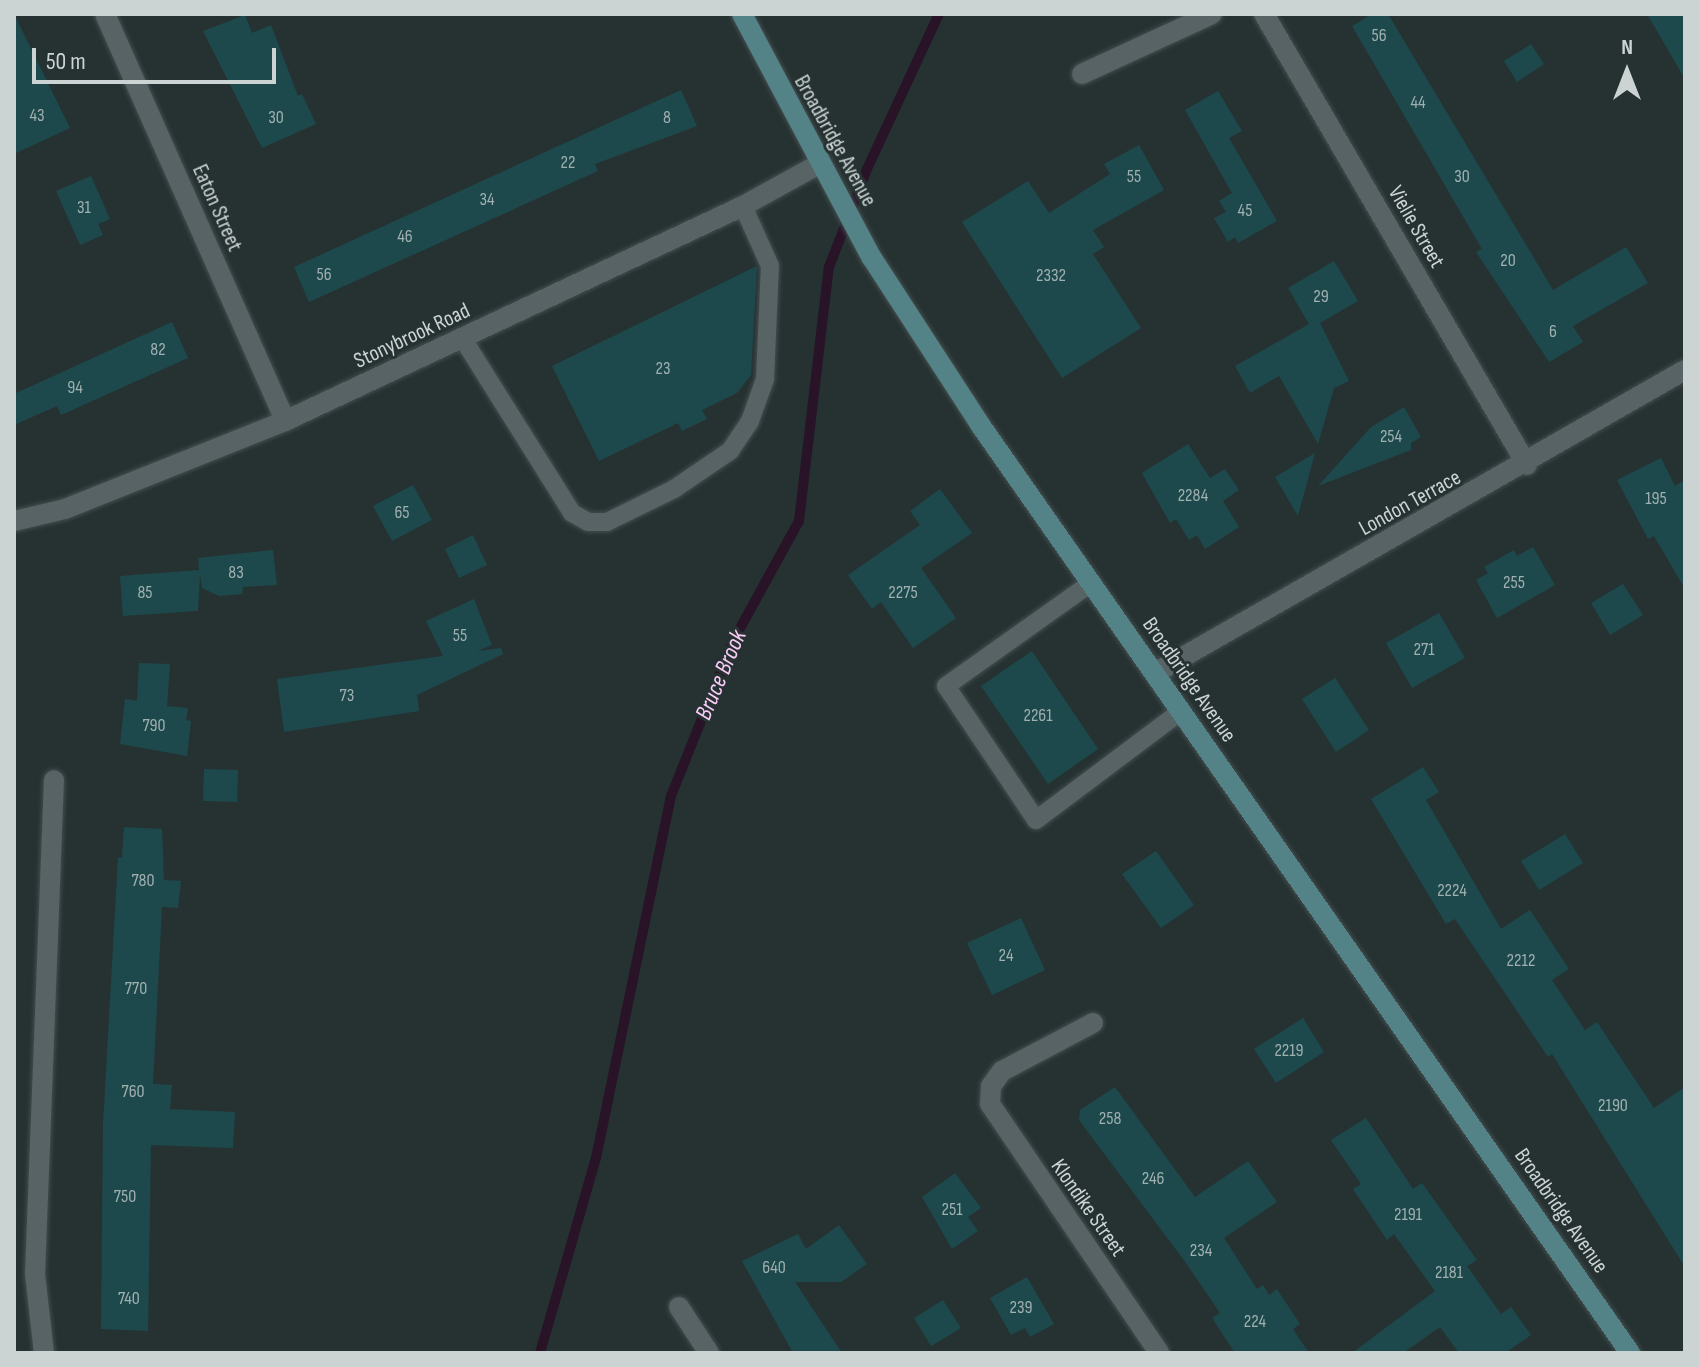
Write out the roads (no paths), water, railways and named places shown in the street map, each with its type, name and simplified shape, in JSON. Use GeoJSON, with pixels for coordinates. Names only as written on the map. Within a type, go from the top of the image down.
{"type":"FeatureCollection","features":[{"type":"Feature","properties":{"kind":"main road","name":"Broadbridge Avenue"},"geometry":{"type":"LineString","coordinates":[[742,14],[819,164],[872,258],[1091,583],[1630,1353]]}},
{"type":"Feature","properties":{"kind":"street","name":"Eaton Street"},"geometry":{"type":"LineString","coordinates":[[105,14],[285,421]]}},
{"type":"Feature","properties":{"kind":"street"},"geometry":{"type":"LineString","coordinates":[[1082,74],[1212,14]]}},
{"type":"Feature","properties":{"kind":"street","name":"Vielie Street"},"geometry":{"type":"LineString","coordinates":[[1264,14],[1527,465]]}},
{"type":"Feature","properties":{"kind":"street","name":"Stonybrook Road"},"geometry":{"type":"LineString","coordinates":[[14,521],[65,509],[285,421],[743,206],[819,164]]}},
{"type":"Feature","properties":{"kind":"street","name":"London Terrace"},"geometry":{"type":"LineString","coordinates":[[1155,673],[1527,465],[1684,371]]}},
{"type":"Feature","properties":{"kind":"street"},"geometry":{"type":"LineString","coordinates":[[44,1353],[35,1274],[54,780]]}},
{"type":"Feature","properties":{"kind":"street","name":"Klondike Street"},"geometry":{"type":"LineString","coordinates":[[1093,1023],[1002,1071],[991,1086],[994,1113],[1159,1353]]}},
{"type":"Feature","properties":{"kind":"street"},"geometry":{"type":"LineString","coordinates":[[679,1307],[709,1353]]}},
{"type":"Feature","properties":{"kind":"lane"},"geometry":{"type":"LineString","coordinates":[[463,339],[572,513],[588,522],[607,522],[674,489],[730,451],[750,421],[765,379],[770,266],[743,206]]}},
{"type":"Feature","properties":{"kind":"lane"},"geometry":{"type":"LineString","coordinates":[[1091,583],[946,686],[1036,820],[1181,711]]}},
{"type":"Feature","properties":{"kind":"waterway","name":"Bruce Brook"},"geometry":{"type":"LineString","coordinates":[[540,1353],[596,1158],[671,796],[733,641],[799,521],[829,267],[867,169],[939,14]]}}]}
